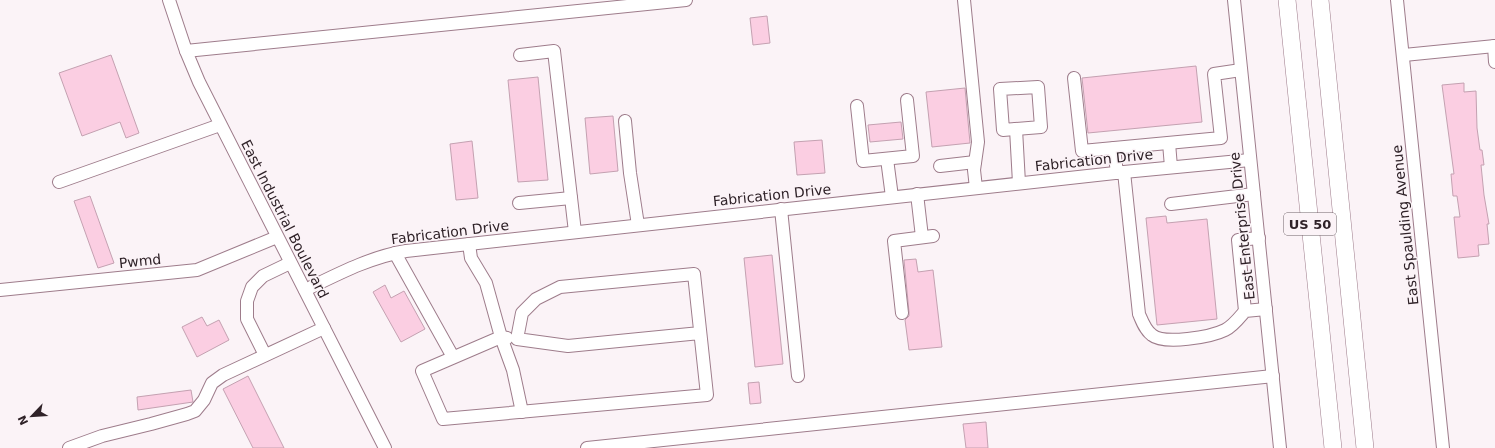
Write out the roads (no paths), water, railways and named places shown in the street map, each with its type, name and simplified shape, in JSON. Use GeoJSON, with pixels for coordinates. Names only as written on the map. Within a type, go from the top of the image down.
{"type":"FeatureCollection","features":[{"type":"Feature","properties":{"kind":"highway","name":"US 50"},"geometry":{"type":"LineString","coordinates":[[1287,0],[1333,448]]}},
{"type":"Feature","properties":{"kind":"highway","name":"US 50"},"geometry":{"type":"LineString","coordinates":[[1320,0],[1365,448]]}},
{"type":"Feature","properties":{"kind":"street","name":"East Industrial Boulevard"},"geometry":{"type":"LineString","coordinates":[[169,0],[186,51],[220,125],[385,448]]}},
{"type":"Feature","properties":{"kind":"street"},"geometry":{"type":"LineString","coordinates":[[186,51],[686,0]]}},
{"type":"Feature","properties":{"kind":"street"},"geometry":{"type":"LineString","coordinates":[[964,0],[978,142],[974,170],[976,188]]}},
{"type":"Feature","properties":{"kind":"street","name":"East Enterprise Drive"},"geometry":{"type":"LineString","coordinates":[[1234,0],[1280,448]]}},
{"type":"Feature","properties":{"kind":"street","name":"East Spaulding Avenue"},"geometry":{"type":"LineString","coordinates":[[1397,0],[1404,55],[1443,448]]}},
{"type":"Feature","properties":{"kind":"street"},"geometry":{"type":"LineString","coordinates":[[1404,55],[1494,46],[1495,62]]}},
{"type":"Feature","properties":{"kind":"street"},"geometry":{"type":"LineString","coordinates":[[520,56],[554,51],[575,232]]}},
{"type":"Feature","properties":{"kind":"street"},"geometry":{"type":"LineString","coordinates":[[1074,78],[1082,151],[1221,138],[1214,74],[1241,70]]}},
{"type":"Feature","properties":{"kind":"street"},"geometry":{"type":"LineString","coordinates":[[1038,86],[1041,127],[1016,129],[1002,130],[1000,89],[1038,86]]}},
{"type":"Feature","properties":{"kind":"street"},"geometry":{"type":"LineString","coordinates":[[857,106],[863,161],[913,156],[907,100]]}},
{"type":"Feature","properties":{"kind":"street"},"geometry":{"type":"LineString","coordinates":[[625,120],[630,173],[638,225]]}},
{"type":"Feature","properties":{"kind":"street"},"geometry":{"type":"LineString","coordinates":[[59,182],[220,125]]}},
{"type":"Feature","properties":{"kind":"street"},"geometry":{"type":"LineString","coordinates":[[1016,129],[1019,184]]}},
{"type":"Feature","properties":{"kind":"street"},"geometry":{"type":"LineString","coordinates":[[1169,143],[1171,167]]}},
{"type":"Feature","properties":{"kind":"street"},"geometry":{"type":"LineString","coordinates":[[1114,148],[1120,172],[1139,314],[1143,325],[1152,336],[1170,340],[1211,335],[1226,330],[1238,320],[1245,311],[1238,240],[1259,238]]}},
{"type":"Feature","properties":{"kind":"street"},"geometry":{"type":"LineString","coordinates":[[887,159],[892,197]]}},
{"type":"Feature","properties":{"kind":"street","name":"Fabrication Drive"},"geometry":{"type":"LineString","coordinates":[[305,290],[349,268],[395,253],[1120,172],[1250,160]]}},
{"type":"Feature","properties":{"kind":"street"},"geometry":{"type":"LineString","coordinates":[[940,166],[975,162]]}},
{"type":"Feature","properties":{"kind":"street"},"geometry":{"type":"LineString","coordinates":[[902,313],[894,241],[928,237],[918,194]]}},
{"type":"Feature","properties":{"kind":"street"},"geometry":{"type":"LineString","coordinates":[[1171,204],[1254,194]]}},
{"type":"Feature","properties":{"kind":"street"},"geometry":{"type":"LineString","coordinates":[[519,203],[571,198]]}},
{"type":"Feature","properties":{"kind":"street"},"geometry":{"type":"LineString","coordinates":[[781,209],[798,376]]}},
{"type":"Feature","properties":{"kind":"street","name":"Pwmd"},"geometry":{"type":"LineString","coordinates":[[0,290],[197,270],[277,237]]}},
{"type":"Feature","properties":{"kind":"street"},"geometry":{"type":"LineString","coordinates":[[469,244],[471,258],[486,283],[512,370],[522,412]]}},
{"type":"Feature","properties":{"kind":"street"},"geometry":{"type":"LineString","coordinates":[[395,253],[453,357]]}},
{"type":"Feature","properties":{"kind":"street"},"geometry":{"type":"LineString","coordinates":[[265,355],[247,319],[247,301],[252,287],[262,276],[290,263]]}},
{"type":"Feature","properties":{"kind":"street"},"geometry":{"type":"LineString","coordinates":[[517,339],[522,313],[536,299],[560,287],[694,274],[707,395],[443,419],[422,370],[501,337],[568,346],[700,333]]}},
{"type":"Feature","properties":{"kind":"street"},"geometry":{"type":"LineString","coordinates":[[1245,311],[1266,309]]}},
{"type":"Feature","properties":{"kind":"street"},"geometry":{"type":"LineString","coordinates":[[70,448],[102,436],[191,413],[195,411],[204,400],[212,383],[223,375],[324,328]]}},
{"type":"Feature","properties":{"kind":"street"},"geometry":{"type":"LineString","coordinates":[[587,448],[689,443],[1273,376]]}}]}
